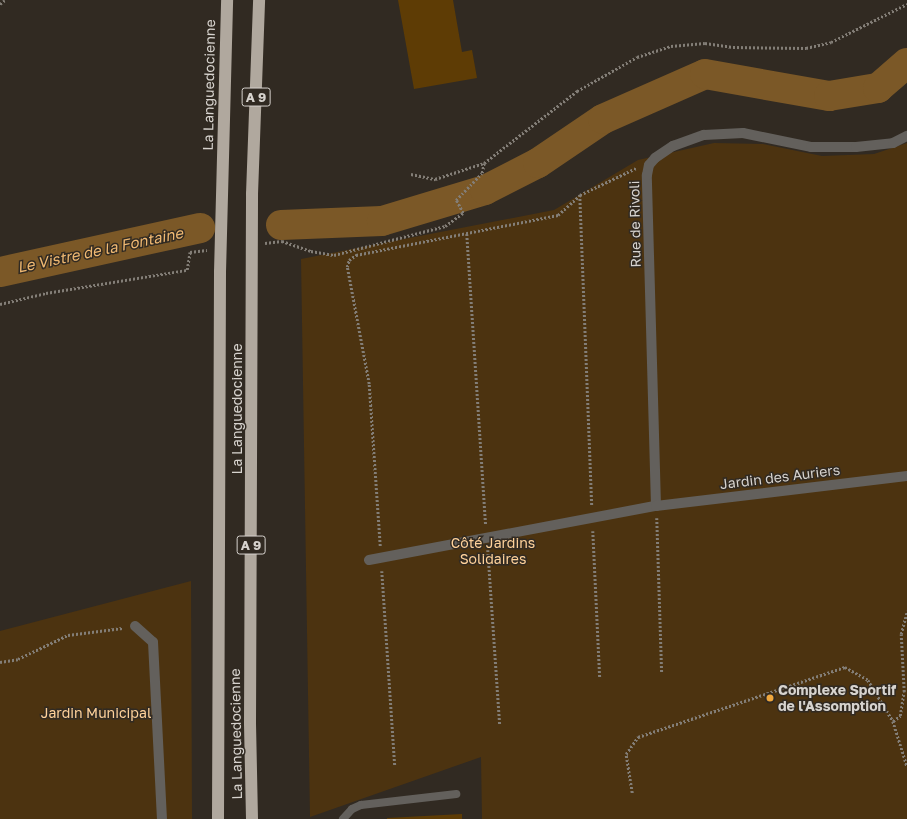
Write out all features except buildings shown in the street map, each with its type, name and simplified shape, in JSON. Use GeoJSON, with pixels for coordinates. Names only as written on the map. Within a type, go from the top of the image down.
{"type":"FeatureCollection","features":[{"type":"Feature","properties":{"kind":"highway","name":"La Languedocienne"},"geometry":{"type":"LineString","coordinates":[[218,819],[220,272],[227,0]]}},
{"type":"Feature","properties":{"kind":"highway","name":"La Languedocienne"},"geometry":{"type":"LineString","coordinates":[[252,819],[250,715],[253,270],[252,194],[259,0]]}},
{"type":"Feature","properties":{"kind":"street","name":"Rue de Rivoli"},"geometry":{"type":"LineString","coordinates":[[656,506],[647,175],[649,165],[655,158],[674,146],[704,135],[742,133],[811,147],[856,147],[893,143],[907,136]]}},
{"type":"Feature","properties":{"kind":"street","name":"Jardin des Auriers"},"geometry":{"type":"LineString","coordinates":[[369,560],[656,506],[907,476]]}},
{"type":"Feature","properties":{"kind":"street"},"geometry":{"type":"LineString","coordinates":[[136,626],[153,642],[162,819]]}},
{"type":"Feature","properties":{"kind":"lane"},"geometry":{"type":"LineString","coordinates":[[343,819],[352,809],[361,805],[456,794]]}},
{"type":"Feature","properties":{"kind":"path"},"geometry":{"type":"LineString","coordinates":[[0,4],[5,0]]}},
{"type":"Feature","properties":{"kind":"path"},"geometry":{"type":"LineString","coordinates":[[411,174],[435,179],[484,163],[577,91],[637,57],[671,46],[705,42],[733,47],[806,48],[831,42],[907,4]]}},
{"type":"Feature","properties":{"kind":"path"},"geometry":{"type":"LineString","coordinates":[[395,766],[369,384],[347,267],[349,260],[356,255],[558,215],[580,196],[640,166],[649,165]]}},
{"type":"Feature","properties":{"kind":"path"},"geometry":{"type":"LineString","coordinates":[[580,196],[600,678]]}},
{"type":"Feature","properties":{"kind":"path"},"geometry":{"type":"LineString","coordinates":[[467,234],[500,725]]}},
{"type":"Feature","properties":{"kind":"path"},"geometry":{"type":"LineString","coordinates":[[656,506],[662,673]]}},
{"type":"Feature","properties":{"kind":"path"},"geometry":{"type":"LineString","coordinates":[[893,721],[900,716],[904,692],[901,634],[907,611]]}},
{"type":"Feature","properties":{"kind":"path"},"geometry":{"type":"LineString","coordinates":[[0,662],[18,659],[68,635],[136,626]]}},
{"type":"Feature","properties":{"kind":"path"},"geometry":{"type":"LineString","coordinates":[[632,793],[626,754],[638,737],[845,668],[868,680],[893,721],[907,766]]}},
{"type":"Feature","properties":{"kind":"green space","name":"Côté Jardins Solidaires"},"geometry":{"type":"Polygon","coordinates":[[[714,143],[763,144],[822,156],[874,154],[907,143],[907,819],[482,819],[481,757],[310,817],[301,259],[554,210],[638,160],[714,143]]]}},
{"type":"Feature","properties":{"kind":"green space","name":"Jardin Municipal"},"geometry":{"type":"Polygon","coordinates":[[[191,581],[192,819],[0,819],[0,631],[191,581]]]}},
{"type":"Feature","properties":{"kind":"waterway","name":"Le Vistre de la Fontaine"},"geometry":{"type":"LineString","coordinates":[[281,225],[382,221],[485,190],[538,163],[603,119],[705,74],[829,96],[878,88],[907,63]]}},
{"type":"Feature","properties":{"kind":"waterway","name":"Le Vistre de la Fontaine"},"geometry":{"type":"LineString","coordinates":[[0,272],[200,228]]}},
{"type":"Feature","properties":{"kind":"place","name":"Complexe Sportif de l'Assomption"},"geometry":{"type":"Point","coordinates":[770,698]}}]}
